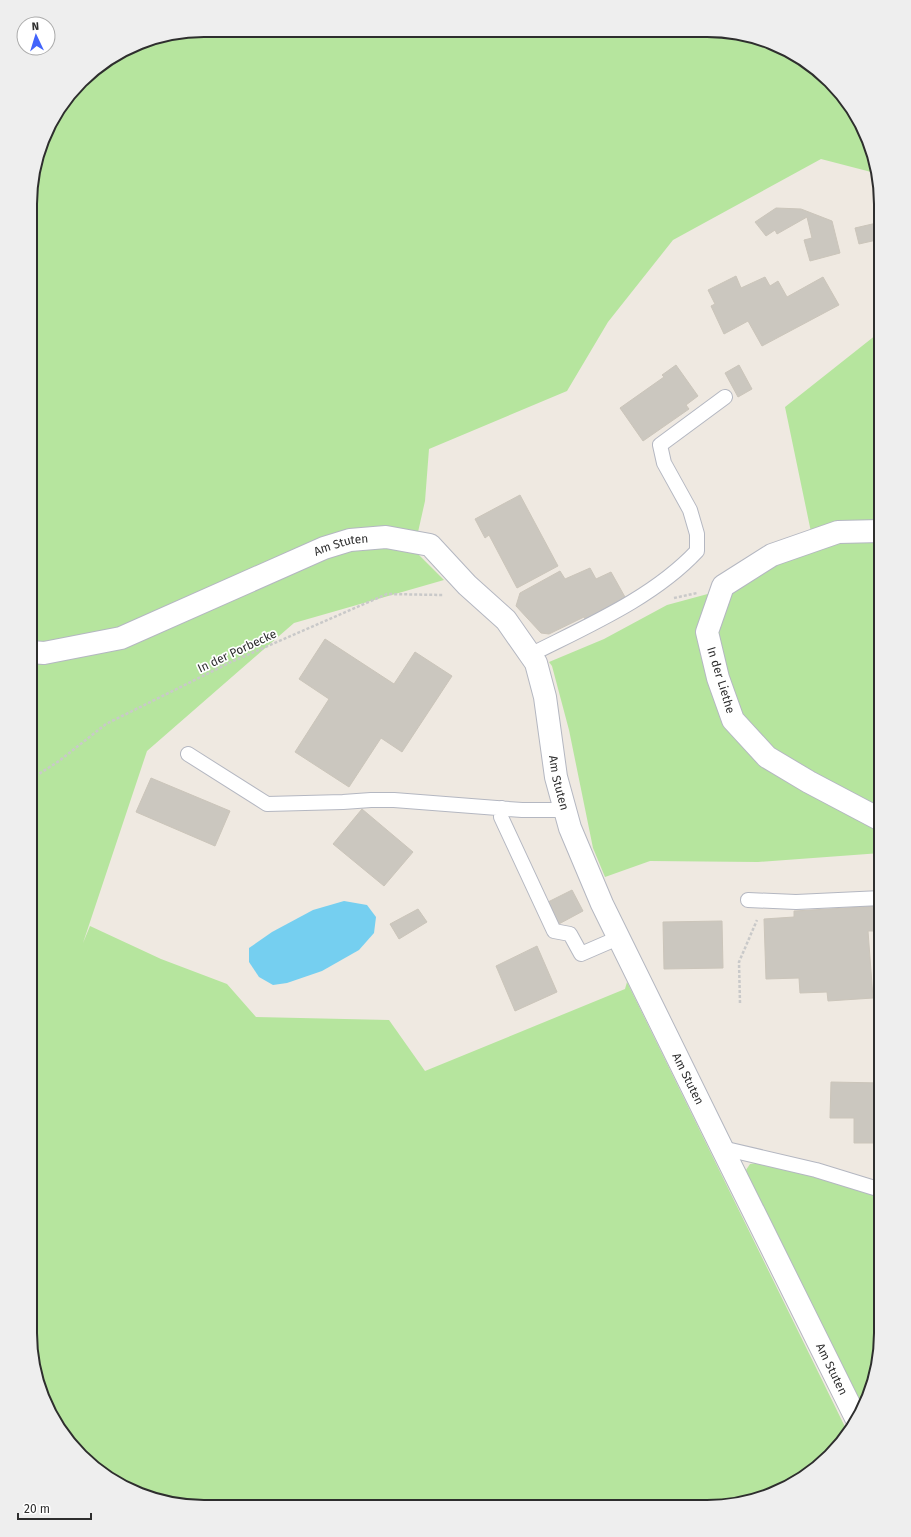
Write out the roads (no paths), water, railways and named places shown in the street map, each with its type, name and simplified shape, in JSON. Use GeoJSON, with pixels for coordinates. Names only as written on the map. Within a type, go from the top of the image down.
{"type":"FeatureCollection","features":[{"type":"Feature","properties":{"kind":"street","name":"In der Liethe"},"geometry":{"type":"LineString","coordinates":[[874,531],[838,532],[772,555],[723,586],[707,632],[718,678],[733,720],[767,757],[809,782],[874,816]]}},
{"type":"Feature","properties":{"kind":"street","name":"Am Stuten"},"geometry":{"type":"LineString","coordinates":[[37,652],[44,653],[121,638],[324,548],[350,540],[386,536],[430,545],[467,584],[506,620],[536,663],[545,697],[556,777],[565,810],[570,828],[602,904],[854,1413]]}},
{"type":"Feature","properties":{"kind":"lane"},"geometry":{"type":"LineString","coordinates":[[530,655],[605,617],[641,595],[681,568],[697,551],[697,534],[690,510],[664,463],[660,445],[725,397]]}},
{"type":"Feature","properties":{"kind":"lane"},"geometry":{"type":"LineString","coordinates":[[188,754],[267,804],[394,800],[502,808],[565,810]]}},
{"type":"Feature","properties":{"kind":"lane"},"geometry":{"type":"LineString","coordinates":[[502,808],[501,817],[554,931],[570,934],[581,954],[618,938]]}},
{"type":"Feature","properties":{"kind":"lane"},"geometry":{"type":"LineString","coordinates":[[748,900],[796,902],[874,898]]}},
{"type":"Feature","properties":{"kind":"lane"},"geometry":{"type":"LineString","coordinates":[[722,1148],[816,1170],[874,1188]]}},
{"type":"Feature","properties":{"kind":"water"},"geometry":{"type":"Polygon","coordinates":[[[344,901],[367,905],[376,917],[374,933],[359,950],[322,971],[287,983],[273,985],[259,977],[249,962],[249,948],[272,932],[313,910],[344,901]]]}}]}
